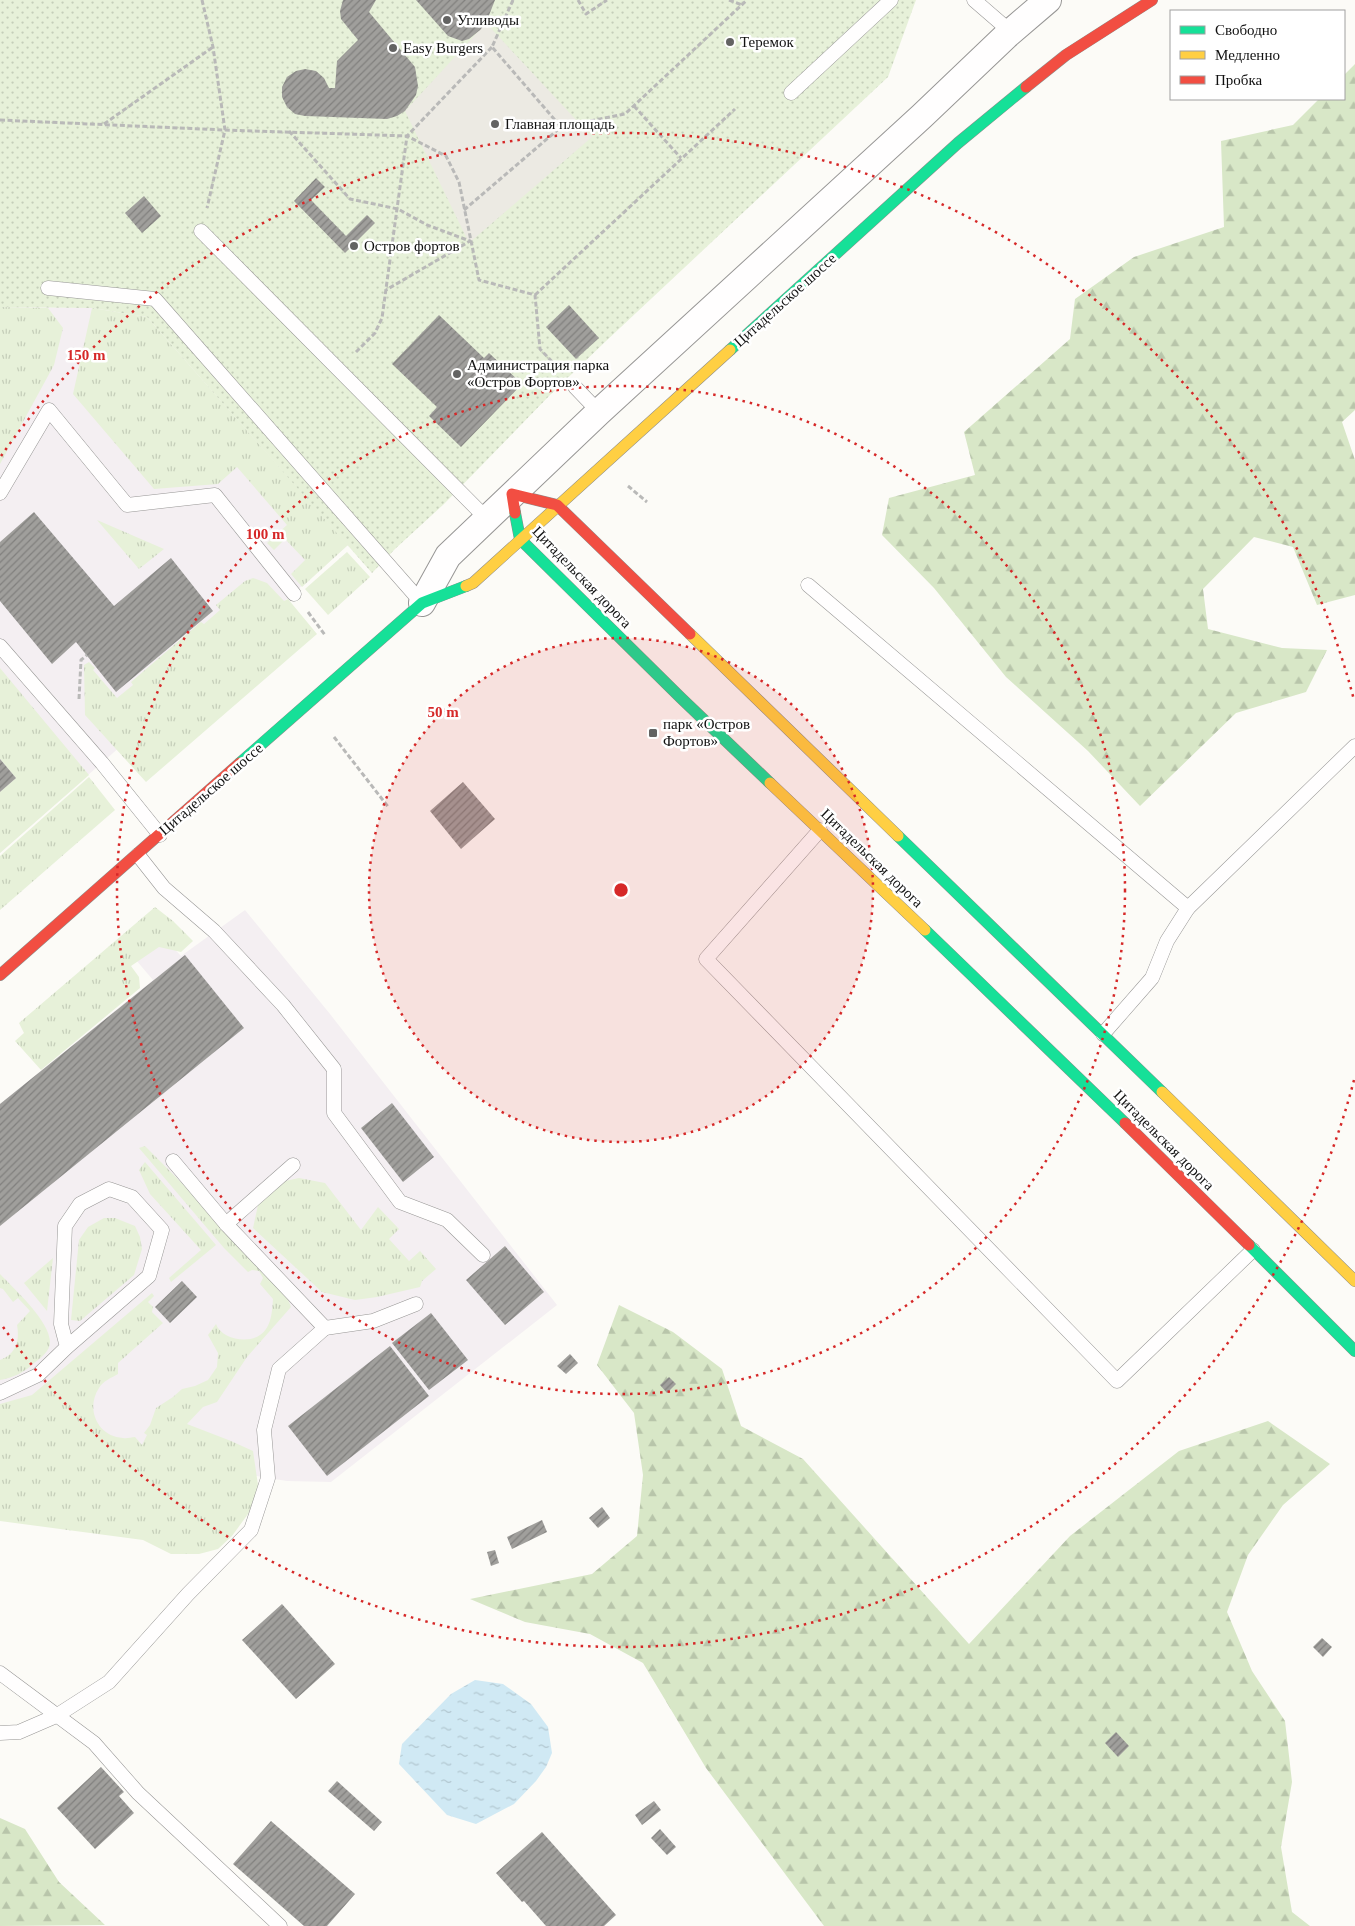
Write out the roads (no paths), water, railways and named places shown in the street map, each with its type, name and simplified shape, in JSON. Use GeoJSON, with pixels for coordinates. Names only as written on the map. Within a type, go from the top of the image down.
{"type":"FeatureCollection","features":[{"type":"Feature","properties":{"kind":"street","name":"Цитадельское шоссе"},"geometry":{"type":"LineString","coordinates":[[0,975],[422,603],[448,556],[512,494],[598,412],[1048,0]]}},
{"type":"Feature","properties":{"kind":"street","name":"Цитадельское шоссе"},"geometry":{"type":"LineString","coordinates":[[422,603],[473,583],[958,142],[1066,55],[1152,0]]}},
{"type":"Feature","properties":{"kind":"street","name":"Цитадельская дорога"},"geometry":{"type":"LineString","coordinates":[[557,505],[512,494],[520,539],[681,698],[1066,1064],[1355,1351]]}},
{"type":"Feature","properties":{"kind":"street"},"geometry":{"type":"LineString","coordinates":[[557,505],[608,557],[1103,1034],[1355,1282]]}},
{"type":"Feature","properties":{"kind":"lane"},"geometry":{"type":"LineString","coordinates":[[791,93],[891,0]]}},
{"type":"Feature","properties":{"kind":"lane"},"geometry":{"type":"LineString","coordinates":[[974,0],[1011,32]]}},
{"type":"Feature","properties":{"kind":"lane"},"geometry":{"type":"LineString","coordinates":[[201,231],[487,519]]}},
{"type":"Feature","properties":{"kind":"lane"},"geometry":{"type":"LineString","coordinates":[[48,288],[155,299],[422,603]]}},
{"type":"Feature","properties":{"kind":"lane"},"geometry":{"type":"LineString","coordinates":[[576,387],[598,412]]}},
{"type":"Feature","properties":{"kind":"lane"},"geometry":{"type":"LineString","coordinates":[[0,493],[49,410],[127,505],[215,495],[294,594]]}},
{"type":"Feature","properties":{"kind":"lane"},"geometry":{"type":"LineString","coordinates":[[808,584],[1188,908]]}},
{"type":"Feature","properties":{"kind":"lane"},"geometry":{"type":"LineString","coordinates":[[0,646],[160,835]]}},
{"type":"Feature","properties":{"kind":"lane"},"geometry":{"type":"LineString","coordinates":[[1103,1034],[1152,978],[1167,941],[1188,908],[1355,746]]}},
{"type":"Feature","properties":{"kind":"lane"},"geometry":{"type":"LineString","coordinates":[[820,830],[706,959],[1117,1381],[1253,1250]]}},
{"type":"Feature","properties":{"kind":"lane"},"geometry":{"type":"LineString","coordinates":[[138,855],[164,888],[214,931],[283,1005],[334,1069],[334,1113],[400,1202],[446,1220],[483,1255]]}},
{"type":"Feature","properties":{"kind":"lane"},"geometry":{"type":"LineString","coordinates":[[173,1161],[226,1224],[325,1328]]}},
{"type":"Feature","properties":{"kind":"lane"},"geometry":{"type":"LineString","coordinates":[[226,1224],[293,1165]]}},
{"type":"Feature","properties":{"kind":"lane"},"geometry":{"type":"LineString","coordinates":[[0,1393],[38,1375],[148,1276],[162,1230],[132,1198],[109,1189],[80,1204],[65,1226],[61,1324],[67,1347]]}},
{"type":"Feature","properties":{"kind":"lane"},"geometry":{"type":"LineString","coordinates":[[0,1733],[19,1732],[56,1716],[109,1682],[188,1594],[251,1530],[268,1478],[264,1430],[279,1369],[325,1328],[373,1321],[416,1304]]}},
{"type":"Feature","properties":{"kind":"lane"},"geometry":{"type":"LineString","coordinates":[[0,1673],[94,1743],[138,1793],[280,1926]]}},
{"type":"Feature","properties":{"kind":"water"},"geometry":{"type":"Polygon","coordinates":[[[475,1680],[503,1684],[531,1704],[548,1727],[552,1753],[546,1767],[536,1781],[514,1804],[476,1824],[447,1815],[399,1764],[402,1744],[451,1694],[475,1680]]]}},
{"type":"Feature","properties":{"kind":"place","name":"Угливоды"},"geometry":{"type":"Point","coordinates":[447,20]}},
{"type":"Feature","properties":{"kind":"place","name":"Теремок"},"geometry":{"type":"Point","coordinates":[730,42]}},
{"type":"Feature","properties":{"kind":"place","name":"Easy Burgers"},"geometry":{"type":"Point","coordinates":[393,48]}},
{"type":"Feature","properties":{"kind":"place","name":"Главная площадь"},"geometry":{"type":"Point","coordinates":[495,124]}},
{"type":"Feature","properties":{"kind":"place","name":"Остров фортов"},"geometry":{"type":"Point","coordinates":[354,246]}},
{"type":"Feature","properties":{"kind":"place","name":"Администрация парка «Остров Фортов»"},"geometry":{"type":"Point","coordinates":[457,374]}},
{"type":"Feature","properties":{"kind":"place","name":"парк «Остров Фортов»"},"geometry":{"type":"Point","coordinates":[653,733]}}]}
